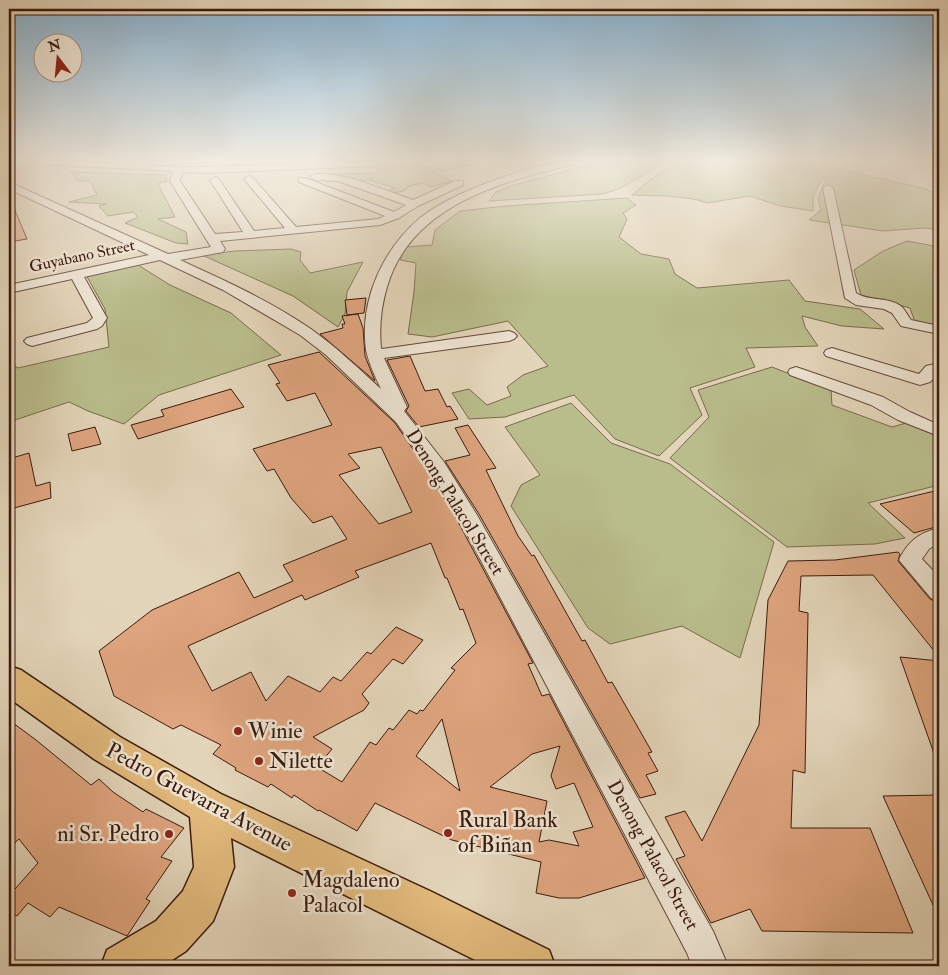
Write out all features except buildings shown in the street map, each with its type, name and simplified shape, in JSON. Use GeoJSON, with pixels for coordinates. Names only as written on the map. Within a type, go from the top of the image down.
{"type":"FeatureCollection","features":[{"type":"Feature","properties":{"kind":"main road","name":"Pedro Guevarra Avenue"},"geometry":{"type":"LineString","coordinates":[[9,680],[106,748],[208,806],[417,907],[533,966]]}},
{"type":"Feature","properties":{"kind":"main road"},"geometry":{"type":"LineString","coordinates":[[123,966],[171,936],[198,906],[214,867],[208,806]]}},
{"type":"Feature","properties":{"kind":"street","name":"Denong Palacol Street"},"geometry":{"type":"LineString","coordinates":[[56,206],[228,287],[305,332],[331,352],[402,418],[437,466],[467,515],[684,917],[701,943],[710,966]]}},
{"type":"Feature","properties":{"kind":"street"},"geometry":{"type":"LineString","coordinates":[[192,206],[212,238],[370,223],[395,216],[410,206]]}},
{"type":"Feature","properties":{"kind":"street"},"geometry":{"type":"LineString","coordinates":[[234,206],[250,234]]}},
{"type":"Feature","properties":{"kind":"street"},"geometry":{"type":"LineString","coordinates":[[273,206],[293,230]]}},
{"type":"Feature","properties":{"kind":"street"},"geometry":{"type":"LineString","coordinates":[[368,206],[395,216]]}},
{"type":"Feature","properties":{"kind":"street"},"geometry":{"type":"LineString","coordinates":[[402,418],[375,355],[373,340],[374,311],[380,277],[409,232],[448,206]]}},
{"type":"Feature","properties":{"kind":"street"},"geometry":{"type":"LineString","coordinates":[[832,206],[850,295],[861,302],[887,306],[897,310],[906,323],[939,330]]}},
{"type":"Feature","properties":{"kind":"street","name":"Guyabano Street"},"geometry":{"type":"LineString","coordinates":[[9,289],[165,257],[219,249],[212,238]]}},
{"type":"Feature","properties":{"kind":"street"},"geometry":{"type":"LineString","coordinates":[[32,341],[97,323],[100,318],[76,274]]}},
{"type":"Feature","properties":{"kind":"street"},"geometry":{"type":"LineString","coordinates":[[375,355],[509,336]]}},
{"type":"Feature","properties":{"kind":"street"},"geometry":{"type":"LineString","coordinates":[[832,353],[920,380],[924,379],[932,369],[939,368]]}},
{"type":"Feature","properties":{"kind":"street"},"geometry":{"type":"LineString","coordinates":[[796,372],[877,401],[904,416],[939,431]]}},
{"type":"Feature","properties":{"kind":"street"},"geometry":{"type":"LineString","coordinates":[[939,535],[927,538],[914,552],[910,560],[939,592]]}},
{"type":"Feature","properties":{"kind":"green space"},"geometry":{"type":"Polygon","coordinates":[[[99,206],[170,206],[175,217],[158,219],[186,232],[188,244],[176,243],[125,223],[138,217],[133,212],[108,216],[99,206]]]}},
{"type":"Feature","properties":{"kind":"green space"},"geometry":{"type":"Polygon","coordinates":[[[501,206],[634,206],[623,213],[627,219],[619,237],[641,254],[669,259],[675,274],[697,288],[789,280],[805,301],[860,309],[884,329],[842,326],[802,316],[805,327],[818,346],[746,348],[755,367],[690,388],[702,415],[659,456],[615,439],[574,395],[505,417],[469,419],[452,393],[469,389],[487,405],[511,396],[507,387],[523,375],[548,366],[508,321],[432,337],[408,334],[416,263],[400,260],[406,247],[432,245],[435,230],[460,211],[501,206]]]}},
{"type":"Feature","properties":{"kind":"green space"},"geometry":{"type":"Polygon","coordinates":[[[784,206],[813,206],[813,211],[784,206]]]}},
{"type":"Feature","properties":{"kind":"green space"},"geometry":{"type":"Polygon","coordinates":[[[820,206],[939,206],[939,230],[924,228],[883,231],[809,220],[821,210],[820,206]]]}},
{"type":"Feature","properties":{"kind":"green space"},"geometry":{"type":"Polygon","coordinates":[[[907,241],[939,247],[939,327],[915,322],[910,308],[861,295],[854,270],[883,251],[907,241]]]}},
{"type":"Feature","properties":{"kind":"green space"},"geometry":{"type":"Polygon","coordinates":[[[291,249],[301,252],[300,260],[310,273],[363,262],[347,292],[345,314],[338,327],[293,296],[202,255],[235,251],[291,249]]]}},
{"type":"Feature","properties":{"kind":"green space"},"geometry":{"type":"Polygon","coordinates":[[[138,265],[170,285],[231,313],[281,355],[159,395],[124,424],[69,402],[9,422],[9,361],[18,368],[109,347],[105,309],[86,275],[138,265]]]}},
{"type":"Feature","properties":{"kind":"green space"},"geometry":{"type":"Polygon","coordinates":[[[772,367],[831,390],[832,405],[892,427],[906,423],[939,437],[939,485],[868,503],[905,538],[875,544],[787,547],[670,458],[709,417],[698,390],[772,367]]]}},
{"type":"Feature","properties":{"kind":"green space"},"geometry":{"type":"Polygon","coordinates":[[[571,403],[611,443],[670,464],[774,542],[740,658],[682,626],[610,644],[588,628],[511,506],[521,485],[540,475],[505,427],[571,403]]]}},
{"type":"Feature","properties":{"kind":"place","name":"Winie"},"geometry":{"type":"Point","coordinates":[238,731]}},
{"type":"Feature","properties":{"kind":"place","name":"Nilette"},"geometry":{"type":"Point","coordinates":[259,761]}},
{"type":"Feature","properties":{"kind":"place","name":"Rural Bank of Biñan"},"geometry":{"type":"Point","coordinates":[448,833]}},
{"type":"Feature","properties":{"kind":"place","name":"ni Sr. Pedro"},"geometry":{"type":"Point","coordinates":[169,834]}},
{"type":"Feature","properties":{"kind":"place","name":"Magdaleno Palacol"},"geometry":{"type":"Point","coordinates":[292,893]}}]}
